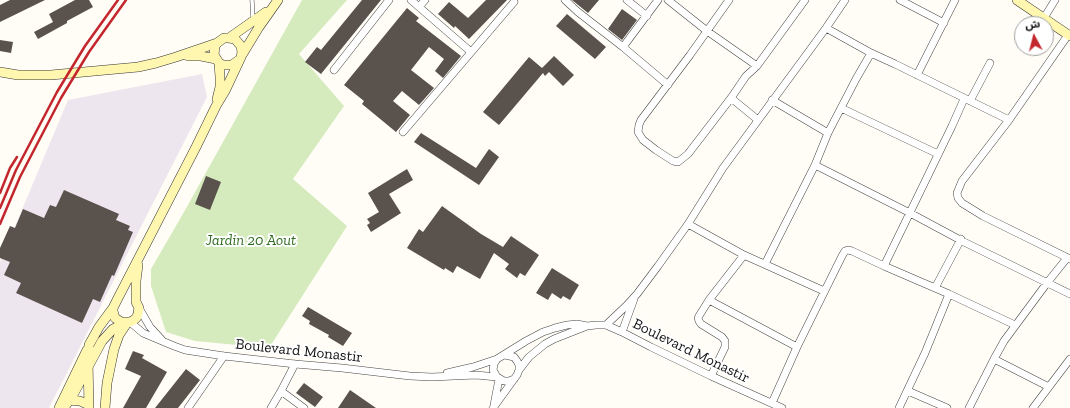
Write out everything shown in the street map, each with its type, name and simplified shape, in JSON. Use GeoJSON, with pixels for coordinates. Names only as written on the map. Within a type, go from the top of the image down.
{"type":"FeatureCollection","features":[{"type":"Feature","properties":{"kind":"street"},"geometry":{"type":"LineString","coordinates":[[334,70],[389,0]]}},
{"type":"Feature","properties":{"kind":"street"},"geometry":{"type":"LineString","coordinates":[[411,0],[471,52]]}},
{"type":"Feature","properties":{"kind":"street"},"geometry":{"type":"LineString","coordinates":[[419,7],[426,0]]}},
{"type":"Feature","properties":{"kind":"street"},"geometry":{"type":"LineString","coordinates":[[565,0],[668,85]]}},
{"type":"Feature","properties":{"kind":"street"},"geometry":{"type":"LineString","coordinates":[[628,0],[647,16]]}},
{"type":"Feature","properties":{"kind":"street"},"geometry":{"type":"LineString","coordinates":[[623,47],[658,0]]}},
{"type":"Feature","properties":{"kind":"street"},"geometry":{"type":"LineString","coordinates":[[668,0],[707,31],[757,66]]}},
{"type":"Feature","properties":{"kind":"street"},"geometry":{"type":"LineString","coordinates":[[729,0],[668,85],[640,120],[638,128],[640,136],[647,144],[673,161],[678,162],[688,154],[746,76],[757,66],[805,0]]}},
{"type":"Feature","properties":{"kind":"street"},"geometry":{"type":"LineString","coordinates":[[606,326],[637,294],[688,224],[723,168],[845,0]]}},
{"type":"Feature","properties":{"kind":"street"},"geometry":{"type":"LineString","coordinates":[[900,0],[944,23]]}},
{"type":"Feature","properties":{"kind":"street"},"geometry":{"type":"LineString","coordinates":[[917,75],[955,0]]}},
{"type":"Feature","properties":{"kind":"street"},"geometry":{"type":"LineString","coordinates":[[1018,0],[1041,16]]}},
{"type":"Feature","properties":{"kind":"street"},"geometry":{"type":"LineString","coordinates":[[1045,16],[1055,0]]}},
{"type":"Feature","properties":{"kind":"street"},"geometry":{"type":"LineString","coordinates":[[403,132],[514,2]]}},
{"type":"Feature","properties":{"kind":"street"},"geometry":{"type":"LineString","coordinates":[[229,38],[275,4]]}},
{"type":"Feature","properties":{"kind":"street"},"geometry":{"type":"LineString","coordinates":[[176,57],[201,56],[218,61],[223,65],[232,65],[240,57],[275,4]]}},
{"type":"Feature","properties":{"kind":"street"},"geometry":{"type":"LineString","coordinates":[[969,408],[1004,341],[1047,283],[1068,258],[983,216],[962,202],[958,198],[957,194],[962,181],[1009,120],[1069,36],[1054,25]]}},
{"type":"Feature","properties":{"kind":"street"},"geometry":{"type":"LineString","coordinates":[[826,28],[871,53],[1009,120]]}},
{"type":"Feature","properties":{"kind":"street"},"geometry":{"type":"LineString","coordinates":[[0,72],[18,75],[51,75],[138,67],[176,57],[229,38],[235,39],[242,49],[228,86],[216,106],[115,304],[89,345],[59,408]]}},
{"type":"Feature","properties":{"kind":"street"},"geometry":{"type":"LineString","coordinates":[[216,106],[220,87],[220,70],[214,51],[217,42]]}},
{"type":"Feature","properties":{"kind":"street"},"geometry":{"type":"LineString","coordinates":[[765,264],[815,165],[828,133],[871,53]]}},
{"type":"Feature","properties":{"kind":"street"},"geometry":{"type":"LineString","coordinates":[[884,266],[952,126],[990,63]]}},
{"type":"Feature","properties":{"kind":"street"},"geometry":{"type":"LineString","coordinates":[[731,98],[758,120]]}},
{"type":"Feature","properties":{"kind":"street"},"geometry":{"type":"LineString","coordinates":[[772,100],[828,133]]}},
{"type":"Feature","properties":{"kind":"street"},"geometry":{"type":"LineString","coordinates":[[841,108],[938,154]]}},
{"type":"Feature","properties":{"kind":"street"},"geometry":{"type":"LineString","coordinates":[[815,165],[1070,294]]}},
{"type":"Feature","properties":{"kind":"street"},"geometry":{"type":"LineString","coordinates":[[688,224],[744,255],[824,291]]}},
{"type":"Feature","properties":{"kind":"street"},"geometry":{"type":"LineString","coordinates":[[935,288],[961,239]]}},
{"type":"Feature","properties":{"kind":"street"},"geometry":{"type":"LineString","coordinates":[[772,403],[824,291],[842,256],[845,251],[848,250],[949,294],[1015,325]]}},
{"type":"Feature","properties":{"kind":"street"},"geometry":{"type":"LineString","coordinates":[[64,408],[70,400],[102,341],[114,329],[137,317],[138,305],[136,274],[140,255]]}},
{"type":"Feature","properties":{"kind":"street"},"geometry":{"type":"LineString","coordinates":[[711,376],[725,347],[725,341],[722,337],[701,324],[698,318],[709,300],[744,255]]}},
{"type":"Feature","properties":{"kind":"street"},"geometry":{"type":"LineString","coordinates":[[622,332],[637,294]]}},
{"type":"Feature","properties":{"kind":"street"},"geometry":{"type":"LineString","coordinates":[[899,408],[908,391],[949,294]]}},
{"type":"Feature","properties":{"kind":"street"},"geometry":{"type":"LineString","coordinates":[[127,322],[118,320],[113,311],[115,304],[123,297],[134,299],[150,327],[164,343]]}},
{"type":"Feature","properties":{"kind":"street"},"geometry":{"type":"LineString","coordinates":[[709,300],[797,347]]}},
{"type":"Feature","properties":{"kind":"street"},"geometry":{"type":"LineString","coordinates":[[105,408],[107,383],[114,349],[119,335],[127,322]]}},
{"type":"Feature","properties":{"kind":"street","name":"Boulevard Monastir"},"geometry":{"type":"LineString","coordinates":[[127,322],[143,333],[164,343],[185,350],[224,356],[410,376],[432,377],[476,375],[498,378]]}},
{"type":"Feature","properties":{"kind":"street","name":"Boulevard Monastir"},"geometry":{"type":"LineString","coordinates":[[505,355],[542,332],[567,325],[577,324],[587,326]]}},
{"type":"Feature","properties":{"kind":"street","name":"Boulevard Monastir"},"geometry":{"type":"LineString","coordinates":[[519,370],[529,357],[545,344],[554,339],[587,326],[606,326],[622,332],[711,376],[782,408]]}},
{"type":"Feature","properties":{"kind":"street"},"geometry":{"type":"LineString","coordinates":[[89,345],[89,406]]}},
{"type":"Feature","properties":{"kind":"street"},"geometry":{"type":"LineString","coordinates":[[498,378],[493,408],[517,375],[519,370],[519,365],[514,357],[505,355],[497,359],[494,364],[494,374],[504,381],[514,379]]}},
{"type":"Feature","properties":{"kind":"street"},"geometry":{"type":"LineString","coordinates":[[188,408],[224,356]]}},
{"type":"Feature","properties":{"kind":"street","name":"Boulevard Monastir"},"geometry":{"type":"LineString","coordinates":[[432,377],[473,367],[497,359]]}},
{"type":"Feature","properties":{"kind":"street"},"geometry":{"type":"LineString","coordinates":[[994,359],[1049,387]]}},
{"type":"Feature","properties":{"kind":"street"},"geometry":{"type":"LineString","coordinates":[[1033,408],[1070,359]]}},
{"type":"Feature","properties":{"kind":"street"},"geometry":{"type":"LineString","coordinates":[[271,408],[295,364]]}},
{"type":"Feature","properties":{"kind":"street"},"geometry":{"type":"LineString","coordinates":[[281,391],[304,408]]}},
{"type":"Feature","properties":{"kind":"street"},"geometry":{"type":"LineString","coordinates":[[908,391],[947,408]]}},
{"type":"Feature","properties":{"kind":"street"},"geometry":{"type":"LineString","coordinates":[[70,400],[80,401],[89,406]]}},
{"type":"Feature","properties":{"kind":"lane"},"geometry":{"type":"LineString","coordinates":[[252,0],[253,21]]}},
{"type":"Feature","properties":{"kind":"shaded area"},"geometry":{"type":"Polygon","coordinates":[[[202,74],[207,97],[49,408],[0,408],[0,262],[68,100],[202,74]]]}},
{"type":"Feature","properties":{"kind":"green space","name":"Jardin 20 Aout"},"geometry":{"type":"Polygon","coordinates":[[[302,0],[347,0],[299,54],[344,106],[293,179],[347,226],[269,348],[195,341],[166,332],[151,286],[151,269],[302,0]]]}},
{"type":"Feature","properties":{"kind":"building"},"geometry":{"type":"Polygon","coordinates":[[[10,0],[45,0],[0,22],[0,5],[10,0]]]}},
{"type":"Feature","properties":{"kind":"building"},"geometry":{"type":"Polygon","coordinates":[[[75,0],[89,0],[93,7],[38,39],[34,32],[53,22],[49,14],[75,0]]]}},
{"type":"Feature","properties":{"kind":"building"},"geometry":{"type":"Polygon","coordinates":[[[362,0],[381,0],[321,74],[305,62],[317,47],[321,50],[362,0]]]}},
{"type":"Feature","properties":{"kind":"building"},"geometry":{"type":"Polygon","coordinates":[[[486,0],[507,0],[469,39],[455,26],[454,28],[438,14],[449,2],[468,18],[486,0]]]}},
{"type":"Feature","properties":{"kind":"building"},"geometry":{"type":"Polygon","coordinates":[[[572,0],[599,0],[588,13],[572,0]]]}},
{"type":"Feature","properties":{"kind":"building"},"geometry":{"type":"Polygon","coordinates":[[[407,8],[419,18],[416,21],[461,56],[443,78],[435,71],[444,59],[429,47],[411,70],[434,88],[419,105],[402,91],[393,101],[410,115],[396,132],[362,104],[364,101],[344,85],[407,8]]]}},
{"type":"Feature","properties":{"kind":"building"},"geometry":{"type":"Polygon","coordinates":[[[622,9],[637,20],[622,40],[608,29],[622,9]]]}},
{"type":"Feature","properties":{"kind":"building"},"geometry":{"type":"Polygon","coordinates":[[[567,14],[606,47],[595,59],[556,26],[567,14]]]}},
{"type":"Feature","properties":{"kind":"building"},"geometry":{"type":"Polygon","coordinates":[[[0,40],[13,42],[11,53],[0,51],[0,40]]]}},
{"type":"Feature","properties":{"kind":"building"},"geometry":{"type":"Polygon","coordinates":[[[554,56],[574,75],[563,86],[549,72],[545,76],[543,73],[499,125],[483,112],[529,57],[542,68],[554,56]]]}},
{"type":"Feature","properties":{"kind":"building"},"geometry":{"type":"Polygon","coordinates":[[[421,133],[476,168],[489,149],[499,157],[479,185],[414,142],[421,133]]]}},
{"type":"Feature","properties":{"kind":"building"},"geometry":{"type":"Polygon","coordinates":[[[407,169],[413,180],[389,194],[401,213],[371,232],[367,225],[370,223],[367,219],[379,212],[368,193],[407,169]]]}},
{"type":"Feature","properties":{"kind":"building"},"geometry":{"type":"Polygon","coordinates":[[[206,176],[221,182],[210,210],[195,204],[206,176]]]}},
{"type":"Feature","properties":{"kind":"building"},"geometry":{"type":"Polygon","coordinates":[[[64,190],[119,214],[116,220],[130,226],[128,230],[133,232],[114,276],[112,275],[100,302],[93,299],[82,323],[16,293],[21,283],[4,275],[10,262],[0,258],[0,248],[10,226],[15,228],[23,209],[44,218],[50,205],[56,207],[64,190]]]}},
{"type":"Feature","properties":{"kind":"building"},"geometry":{"type":"Polygon","coordinates":[[[442,206],[481,234],[503,247],[511,236],[539,255],[525,276],[520,273],[517,278],[505,269],[509,264],[494,253],[480,279],[457,266],[453,273],[445,268],[444,270],[407,248],[419,229],[423,232],[442,206]]]}},
{"type":"Feature","properties":{"kind":"building"},"geometry":{"type":"Polygon","coordinates":[[[552,268],[579,285],[570,300],[563,296],[561,299],[552,293],[548,300],[536,293],[552,268]]]}},
{"type":"Feature","properties":{"kind":"building"},"geometry":{"type":"Polygon","coordinates":[[[308,307],[352,333],[343,346],[328,337],[329,335],[309,324],[310,321],[302,316],[308,307]]]}},
{"type":"Feature","properties":{"kind":"building"},"geometry":{"type":"Polygon","coordinates":[[[133,351],[144,355],[142,358],[167,372],[146,408],[123,408],[141,376],[125,369],[133,351]]]}},
{"type":"Feature","properties":{"kind":"building"},"geometry":{"type":"Polygon","coordinates":[[[186,369],[200,380],[178,408],[155,408],[186,369]]]}},
{"type":"Feature","properties":{"kind":"building"},"geometry":{"type":"Polygon","coordinates":[[[304,383],[323,397],[315,407],[296,393],[304,383]]]}},
{"type":"Feature","properties":{"kind":"building"},"geometry":{"type":"Polygon","coordinates":[[[350,390],[376,408],[338,408],[350,390]]]}},
{"type":"Feature","properties":{"kind":"railway"},"geometry":{"type":"LineString","coordinates":[[0,208],[16,170],[57,92],[85,46],[118,0]]}},
{"type":"Feature","properties":{"kind":"railway"},"geometry":{"type":"LineString","coordinates":[[0,224],[20,177],[61,98],[89,52],[126,0]]}},
{"type":"Feature","properties":{"kind":"railway"},"geometry":{"type":"LineString","coordinates":[[0,193],[10,168],[17,157]]}}]}
